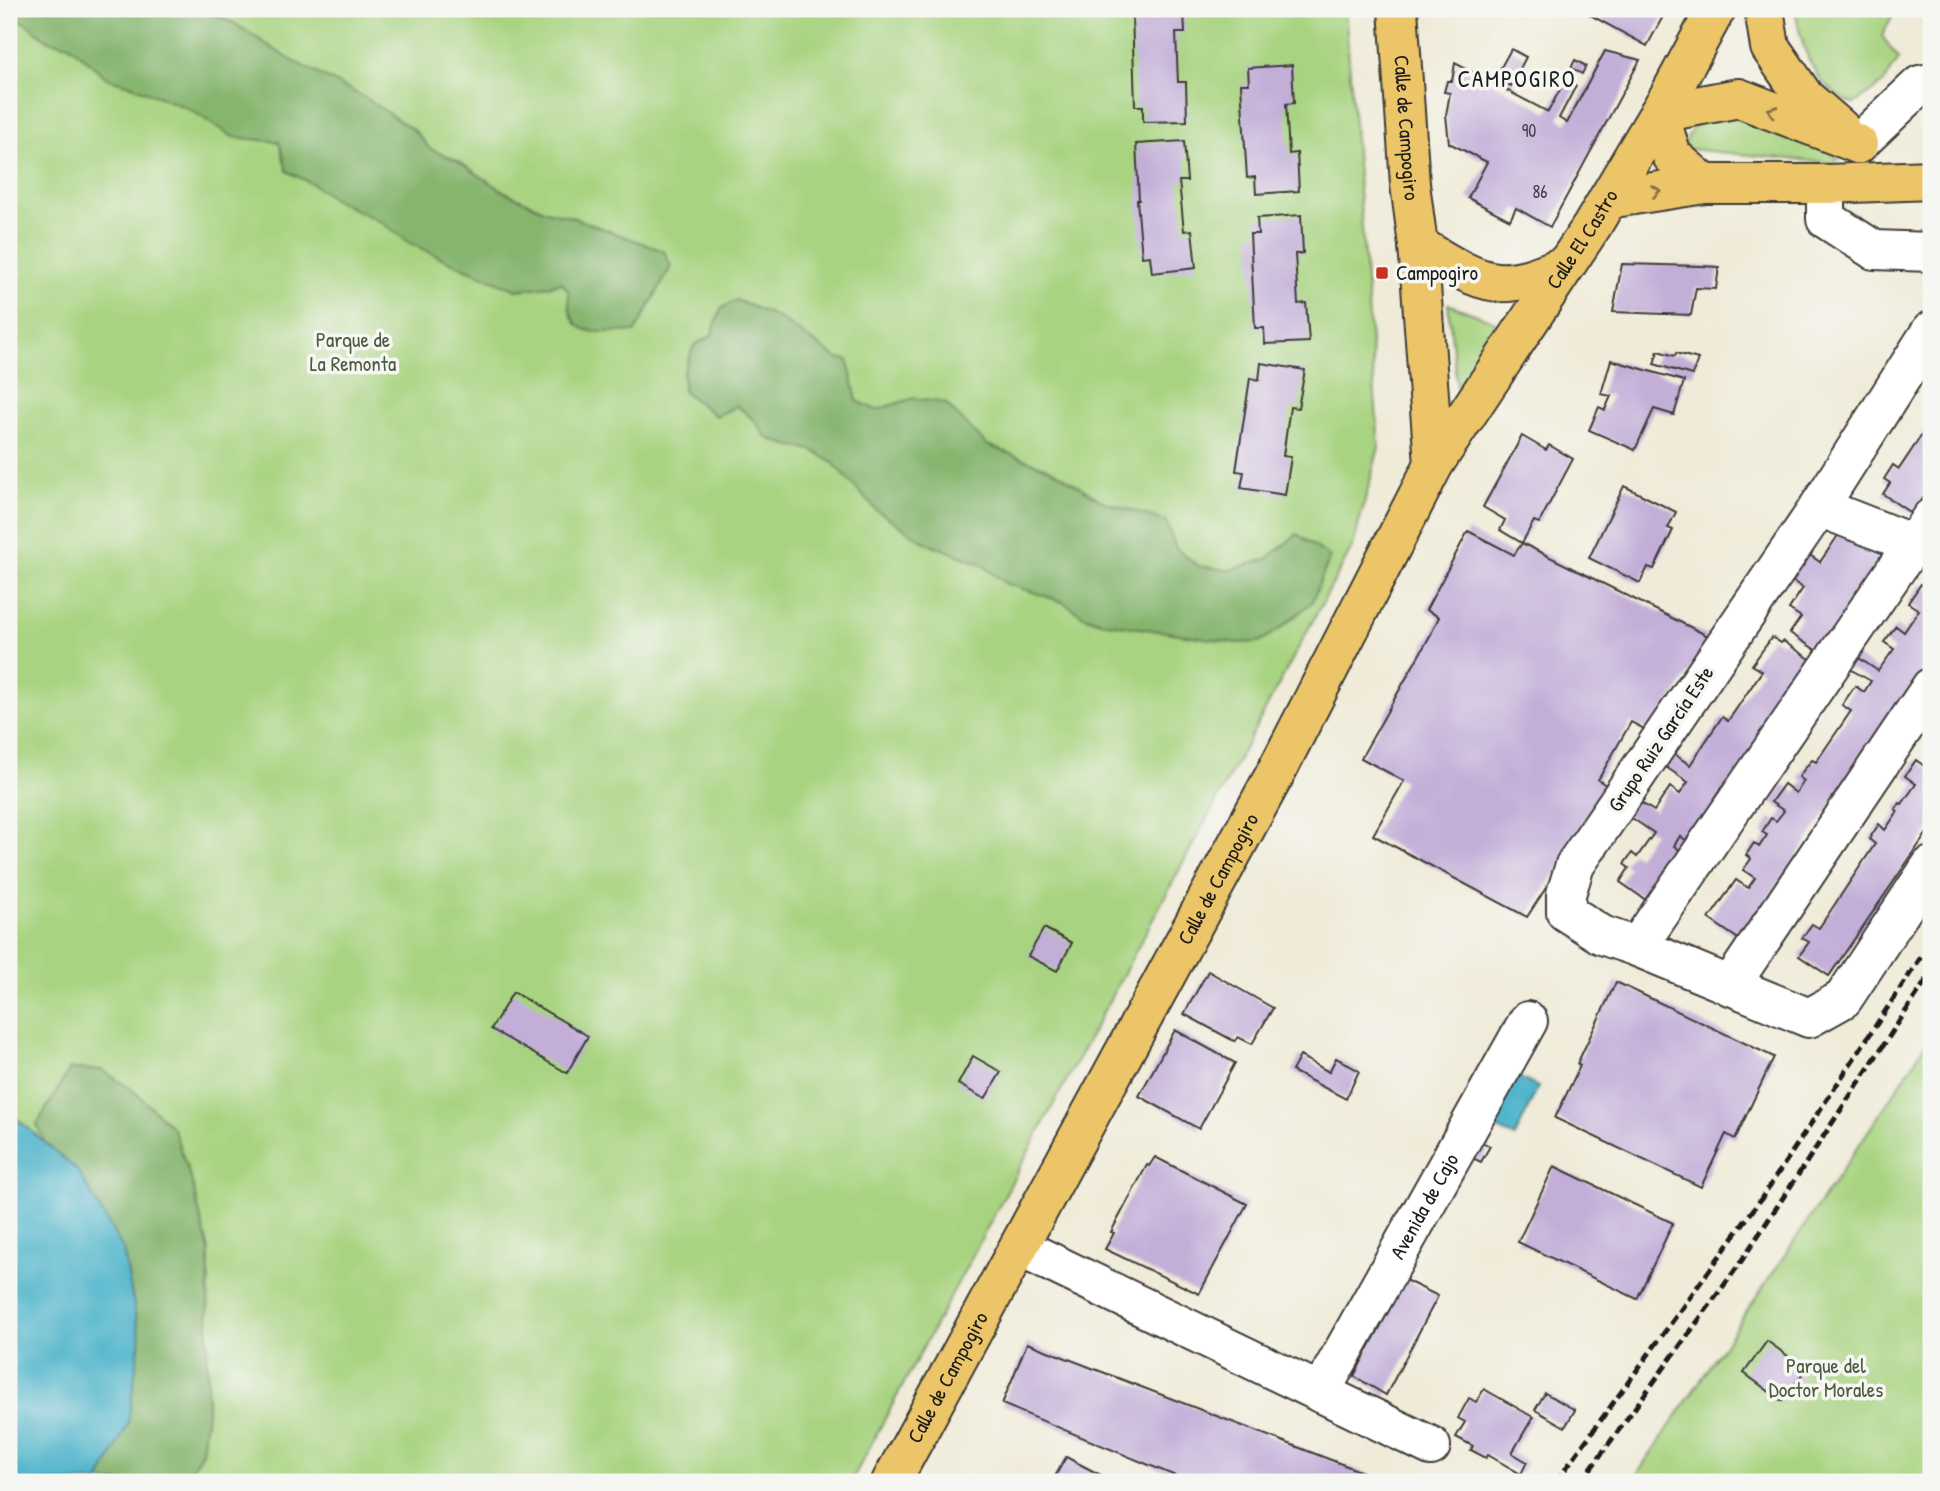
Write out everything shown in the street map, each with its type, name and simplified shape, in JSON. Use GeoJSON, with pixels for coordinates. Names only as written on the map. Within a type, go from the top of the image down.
{"type":"FeatureCollection","features":[{"type":"Feature","properties":{"kind":"main road","name":"Calle de Campogiro"},"geometry":{"type":"LineString","coordinates":[[891,1482],[1267,788],[1434,464],[1398,9]]}},
{"type":"Feature","properties":{"kind":"main road","name":"Calle El Castro"},"geometry":{"type":"LineString","coordinates":[[1434,464],[1608,199],[1716,9]]}},
{"type":"Feature","properties":{"kind":"main road"},"geometry":{"type":"LineString","coordinates":[[1764,9],[1770,47],[1798,88],[1805,98],[1858,144]]}},
{"type":"Feature","properties":{"kind":"main road"},"geometry":{"type":"LineString","coordinates":[[1705,184],[1672,156],[1659,113],[1739,98],[1858,144],[1924,180]]}},
{"type":"Feature","properties":{"kind":"main road"},"geometry":{"type":"LineString","coordinates":[[1608,199],[1705,184],[1826,184],[1924,180]]}},
{"type":"Feature","properties":{"kind":"main road"},"geometry":{"type":"LineString","coordinates":[[1418,245],[1456,269],[1497,282],[1530,279],[1566,265]]}},
{"type":"Feature","properties":{"kind":"street"},"geometry":{"type":"LineString","coordinates":[[1858,144],[1920,85],[1931,83]]}},
{"type":"Feature","properties":{"kind":"street"},"geometry":{"type":"LineString","coordinates":[[1826,184],[1826,219],[1874,250],[1931,252]]}},
{"type":"Feature","properties":{"kind":"street","name":"Grupo Ruiz García Este"},"geometry":{"type":"LineString","coordinates":[[1931,331],[1819,507],[1575,865],[1566,894],[1566,912],[1602,935],[1809,1018],[1843,999],[1931,866]]}},
{"type":"Feature","properties":{"kind":"street"},"geometry":{"type":"LineString","coordinates":[[1637,947],[1926,537],[1819,507]]}},
{"type":"Feature","properties":{"kind":"street"},"geometry":{"type":"LineString","coordinates":[[1730,986],[1931,687]]}},
{"type":"Feature","properties":{"kind":"street","name":"Avenida de Cajo"},"geometry":{"type":"LineString","coordinates":[[1320,1393],[1528,1021]]}},
{"type":"Feature","properties":{"kind":"street"},"geometry":{"type":"LineString","coordinates":[[1019,1247],[1431,1446]]}},
{"type":"Feature","properties":{"kind":"green space","name":"Parque de La Remonta"},"geometry":{"type":"Polygon","coordinates":[[[9,9],[1345,9],[1379,447],[1353,546],[851,1482],[9,1482],[9,9]]]}},
{"type":"Feature","properties":{"kind":"green space"},"geometry":{"type":"Polygon","coordinates":[[[9,9],[198,9],[234,23],[291,60],[364,97],[415,131],[430,149],[456,160],[505,192],[546,211],[569,216],[664,251],[671,267],[635,332],[598,332],[580,327],[573,319],[569,292],[561,282],[517,290],[411,244],[381,222],[333,199],[287,171],[279,142],[233,137],[189,109],[107,78],[69,45],[49,41],[9,15],[9,9]]]}},
{"type":"Feature","properties":{"kind":"green space"},"geometry":{"type":"Polygon","coordinates":[[[1795,9],[1896,9],[1882,36],[1899,59],[1883,83],[1854,104],[1828,88],[1812,66],[1801,38],[1795,9]]]}},
{"type":"Feature","properties":{"kind":"green space"},"geometry":{"type":"Polygon","coordinates":[[[1747,113],[1775,121],[1840,159],[1831,163],[1688,149],[1685,143],[1695,125],[1702,120],[1747,113]]]}},
{"type":"Feature","properties":{"kind":"green space"},"geometry":{"type":"Polygon","coordinates":[[[736,300],[777,317],[837,358],[848,360],[857,401],[876,410],[914,398],[945,403],[987,445],[1055,471],[1102,501],[1166,521],[1176,548],[1198,566],[1229,570],[1267,559],[1297,534],[1330,557],[1312,602],[1280,629],[1259,642],[1237,643],[1101,622],[1084,616],[1063,602],[1005,583],[981,564],[925,542],[876,510],[833,463],[812,450],[767,438],[753,419],[737,406],[716,416],[683,391],[683,373],[694,345],[711,336],[721,309],[736,300]]]}},
{"type":"Feature","properties":{"kind":"green space"},"geometry":{"type":"Polygon","coordinates":[[[1448,304],[1496,322],[1457,389],[1448,304]]]}},
{"type":"Feature","properties":{"kind":"green space","name":"Parque del Doctor Morales"},"geometry":{"type":"Polygon","coordinates":[[[1931,1035],[1931,1482],[1632,1482],[1902,1081],[1931,1035]]]}},
{"type":"Feature","properties":{"kind":"green space"},"geometry":{"type":"Polygon","coordinates":[[[70,1069],[102,1070],[134,1091],[173,1128],[192,1182],[209,1251],[207,1412],[202,1452],[184,1482],[99,1482],[128,1424],[140,1338],[123,1249],[77,1170],[44,1142],[37,1124],[70,1069]]]}},
{"type":"Feature","properties":{"kind":"water"},"geometry":{"type":"Polygon","coordinates":[[[1514,1075],[1538,1087],[1515,1137],[1491,1126],[1514,1075]]]}},
{"type":"Feature","properties":{"kind":"water"},"geometry":{"type":"Polygon","coordinates":[[[9,1112],[77,1170],[123,1249],[140,1338],[128,1424],[99,1482],[9,1482],[9,1112]]]}},
{"type":"Feature","properties":{"kind":"building"},"geometry":{"type":"Polygon","coordinates":[[[1139,9],[1184,9],[1185,33],[1176,33],[1178,82],[1186,82],[1187,121],[1143,122],[1143,106],[1135,106],[1132,13],[1139,12],[1139,9]]]}},
{"type":"Feature","properties":{"kind":"building"},"geometry":{"type":"Polygon","coordinates":[[[1313,9],[1345,9],[1345,13],[1313,16],[1313,9]]]}},
{"type":"Feature","properties":{"kind":"building"},"geometry":{"type":"Polygon","coordinates":[[[1594,9],[1667,9],[1647,46],[1590,15],[1594,9]]]}},
{"type":"Feature","properties":{"kind":"building"},"geometry":{"type":"Polygon","coordinates":[[[1511,49],[1526,57],[1511,86],[1495,78],[1511,49]]]}},
{"type":"Feature","properties":{"kind":"building"},"geometry":{"type":"Polygon","coordinates":[[[1605,51],[1640,60],[1550,227],[1516,208],[1510,220],[1468,198],[1487,162],[1449,143],[1446,115],[1450,93],[1444,92],[1447,81],[1452,81],[1455,63],[1548,112],[1565,80],[1576,86],[1559,118],[1567,123],[1605,51]]]}},
{"type":"Feature","properties":{"kind":"building"},"geometry":{"type":"Polygon","coordinates":[[[1575,60],[1586,66],[1582,74],[1571,68],[1575,60]]]}},
{"type":"Feature","properties":{"kind":"building"},"geometry":{"type":"Polygon","coordinates":[[[1292,65],[1294,103],[1286,104],[1289,154],[1297,153],[1299,191],[1256,194],[1255,177],[1247,178],[1241,84],[1249,84],[1248,68],[1292,65]]]}},
{"type":"Feature","properties":{"kind":"building"},"geometry":{"type":"Polygon","coordinates":[[[1184,141],[1187,181],[1179,181],[1184,231],[1192,230],[1196,268],[1152,273],[1150,256],[1142,257],[1136,144],[1184,141]]]}},
{"type":"Feature","properties":{"kind":"building"},"geometry":{"type":"Polygon","coordinates":[[[1301,215],[1303,253],[1295,254],[1298,304],[1306,303],[1309,342],[1265,344],[1264,328],[1255,328],[1250,234],[1258,234],[1257,218],[1301,215]]]}},
{"type":"Feature","properties":{"kind":"building"},"geometry":{"type":"Polygon","coordinates":[[[1622,264],[1719,267],[1716,289],[1696,288],[1691,315],[1613,312],[1622,264]]]}},
{"type":"Feature","properties":{"kind":"building"},"geometry":{"type":"Polygon","coordinates":[[[1658,351],[1698,359],[1692,375],[1654,364],[1658,351]]]}},
{"type":"Feature","properties":{"kind":"building"},"geometry":{"type":"Polygon","coordinates":[[[1611,360],[1684,381],[1674,415],[1654,409],[1635,450],[1589,430],[1599,407],[1605,410],[1611,396],[1601,394],[1611,360]]]}},
{"type":"Feature","properties":{"kind":"building"},"geometry":{"type":"Polygon","coordinates":[[[1261,363],[1305,370],[1298,408],[1290,407],[1283,456],[1291,457],[1285,495],[1241,488],[1244,472],[1236,471],[1250,378],[1259,380],[1261,363]]]}},
{"type":"Feature","properties":{"kind":"building"},"geometry":{"type":"Polygon","coordinates":[[[1931,400],[1931,420],[1923,413],[1931,400]]]}},
{"type":"Feature","properties":{"kind":"building"},"geometry":{"type":"Polygon","coordinates":[[[1931,421],[1931,487],[1912,514],[1883,494],[1890,483],[1884,479],[1893,465],[1899,469],[1931,421]]]}},
{"type":"Feature","properties":{"kind":"building"},"geometry":{"type":"Polygon","coordinates":[[[1522,436],[1546,450],[1549,445],[1573,459],[1539,523],[1534,521],[1522,543],[1500,530],[1505,520],[1483,507],[1522,436]]]}},
{"type":"Feature","properties":{"kind":"building"},"geometry":{"type":"Polygon","coordinates":[[[1624,486],[1676,512],[1668,528],[1673,530],[1654,569],[1648,567],[1640,583],[1589,558],[1624,486]]]}},
{"type":"Feature","properties":{"kind":"building"},"geometry":{"type":"Polygon","coordinates":[[[1858,530],[1892,543],[1819,652],[1790,633],[1801,617],[1789,609],[1803,588],[1782,574],[1801,549],[1820,562],[1839,534],[1850,541],[1858,530]]]}},
{"type":"Feature","properties":{"kind":"building"},"geometry":{"type":"Polygon","coordinates":[[[1468,531],[1514,555],[1522,543],[1712,638],[1650,732],[1631,722],[1598,780],[1611,788],[1527,917],[1373,835],[1404,781],[1361,758],[1431,634],[1439,617],[1426,610],[1468,531]]]}},
{"type":"Feature","properties":{"kind":"building"},"geometry":{"type":"Polygon","coordinates":[[[1921,584],[1931,591],[1931,658],[1740,940],[1709,919],[1736,880],[1748,888],[1755,878],[1743,870],[1751,859],[1746,855],[1754,843],[1759,847],[1767,835],[1762,832],[1771,818],[1776,821],[1784,811],[1771,802],[1784,784],[1796,793],[1804,781],[1799,777],[1805,768],[1812,760],[1816,762],[1851,711],[1842,705],[1855,686],[1864,692],[1871,681],[1839,663],[1847,650],[1878,671],[1894,649],[1884,642],[1896,626],[1904,632],[1919,610],[1908,603],[1921,584]]]}},
{"type":"Feature","properties":{"kind":"building"},"geometry":{"type":"Polygon","coordinates":[[[1772,637],[1781,643],[1783,641],[1813,661],[1690,843],[1680,836],[1674,846],[1684,853],[1650,903],[1620,882],[1629,868],[1624,864],[1632,853],[1637,857],[1654,833],[1623,812],[1632,797],[1654,811],[1670,787],[1680,794],[1688,782],[1657,761],[1665,748],[1690,765],[1722,717],[1728,721],[1762,671],[1752,665],[1772,637]]]}},
{"type":"Feature","properties":{"kind":"building"},"geometry":{"type":"Polygon","coordinates":[[[1916,760],[1927,768],[1931,762],[1931,827],[1829,976],[1799,956],[1809,942],[1802,938],[1812,924],[1819,928],[1875,844],[1869,839],[1879,824],[1885,830],[1898,811],[1895,809],[1902,804],[1916,784],[1905,776],[1916,760]]]}},
{"type":"Feature","properties":{"kind":"building"},"geometry":{"type":"Polygon","coordinates":[[[1044,928],[1072,943],[1057,971],[1028,956],[1044,928]]]}},
{"type":"Feature","properties":{"kind":"building"},"geometry":{"type":"Polygon","coordinates":[[[1208,971],[1273,1008],[1252,1044],[1238,1037],[1235,1041],[1232,1040],[1184,1014],[1208,971]]]}},
{"type":"Feature","properties":{"kind":"building"},"geometry":{"type":"Polygon","coordinates":[[[1616,982],[1774,1057],[1735,1139],[1726,1134],[1701,1187],[1555,1118],[1616,982]]]}},
{"type":"Feature","properties":{"kind":"building"},"geometry":{"type":"Polygon","coordinates":[[[513,992],[588,1036],[567,1073],[491,1029],[513,992]]]}},
{"type":"Feature","properties":{"kind":"building"},"geometry":{"type":"Polygon","coordinates":[[[1175,1030],[1235,1063],[1199,1129],[1139,1096],[1175,1030]]]}},
{"type":"Feature","properties":{"kind":"building"},"geometry":{"type":"Polygon","coordinates":[[[973,1056],[1001,1072],[985,1099],[958,1084],[973,1056]]]}},
{"type":"Feature","properties":{"kind":"building"},"geometry":{"type":"Polygon","coordinates":[[[1300,1056],[1329,1072],[1336,1058],[1359,1071],[1346,1099],[1292,1071],[1300,1056]]]}},
{"type":"Feature","properties":{"kind":"building"},"geometry":{"type":"Polygon","coordinates":[[[1476,1140],[1490,1146],[1481,1162],[1468,1156],[1476,1140]]]}},
{"type":"Feature","properties":{"kind":"building"},"geometry":{"type":"Polygon","coordinates":[[[1155,1157],[1247,1204],[1199,1294],[1105,1249],[1114,1233],[1111,1232],[1147,1165],[1149,1166],[1155,1157]]]}},
{"type":"Feature","properties":{"kind":"building"},"geometry":{"type":"Polygon","coordinates":[[[1554,1166],[1673,1223],[1637,1299],[1518,1242],[1554,1166]]]}},
{"type":"Feature","properties":{"kind":"building"},"geometry":{"type":"Polygon","coordinates":[[[1405,1280],[1438,1296],[1386,1395],[1354,1376],[1405,1280]]]}},
{"type":"Feature","properties":{"kind":"building"},"geometry":{"type":"Polygon","coordinates":[[[1767,1341],[1806,1369],[1782,1401],[1744,1373],[1767,1341]]]}},
{"type":"Feature","properties":{"kind":"building"},"geometry":{"type":"Polygon","coordinates":[[[1027,1343],[1388,1482],[1190,1482],[1002,1404],[1027,1343]]]}},
{"type":"Feature","properties":{"kind":"building"},"geometry":{"type":"Polygon","coordinates":[[[1484,1389],[1533,1417],[1512,1453],[1527,1462],[1521,1474],[1488,1455],[1486,1458],[1471,1450],[1473,1446],[1456,1437],[1465,1422],[1458,1418],[1469,1398],[1476,1402],[1484,1389]]]}},
{"type":"Feature","properties":{"kind":"building"},"geometry":{"type":"Polygon","coordinates":[[[1545,1393],[1575,1410],[1565,1427],[1535,1410],[1545,1393]]]}},
{"type":"Feature","properties":{"kind":"building"},"geometry":{"type":"Polygon","coordinates":[[[1066,1457],[1114,1482],[1052,1482],[1066,1457]]]}},
{"type":"Feature","properties":{"kind":"railway"},"geometry":{"type":"LineString","coordinates":[[1556,1482],[1761,1199],[1931,942]]}},
{"type":"Feature","properties":{"kind":"railway"},"geometry":{"type":"LineString","coordinates":[[1581,1482],[1738,1266],[1931,973]]}},
{"type":"Feature","properties":{"kind":"place","name":"Campogiro"},"geometry":{"type":"Point","coordinates":[1382,273]}},
{"type":"Feature","properties":{"kind":"district","name":"CAMPOGIRO"},"geometry":{"type":"Point","coordinates":[1517,79]}}]}
